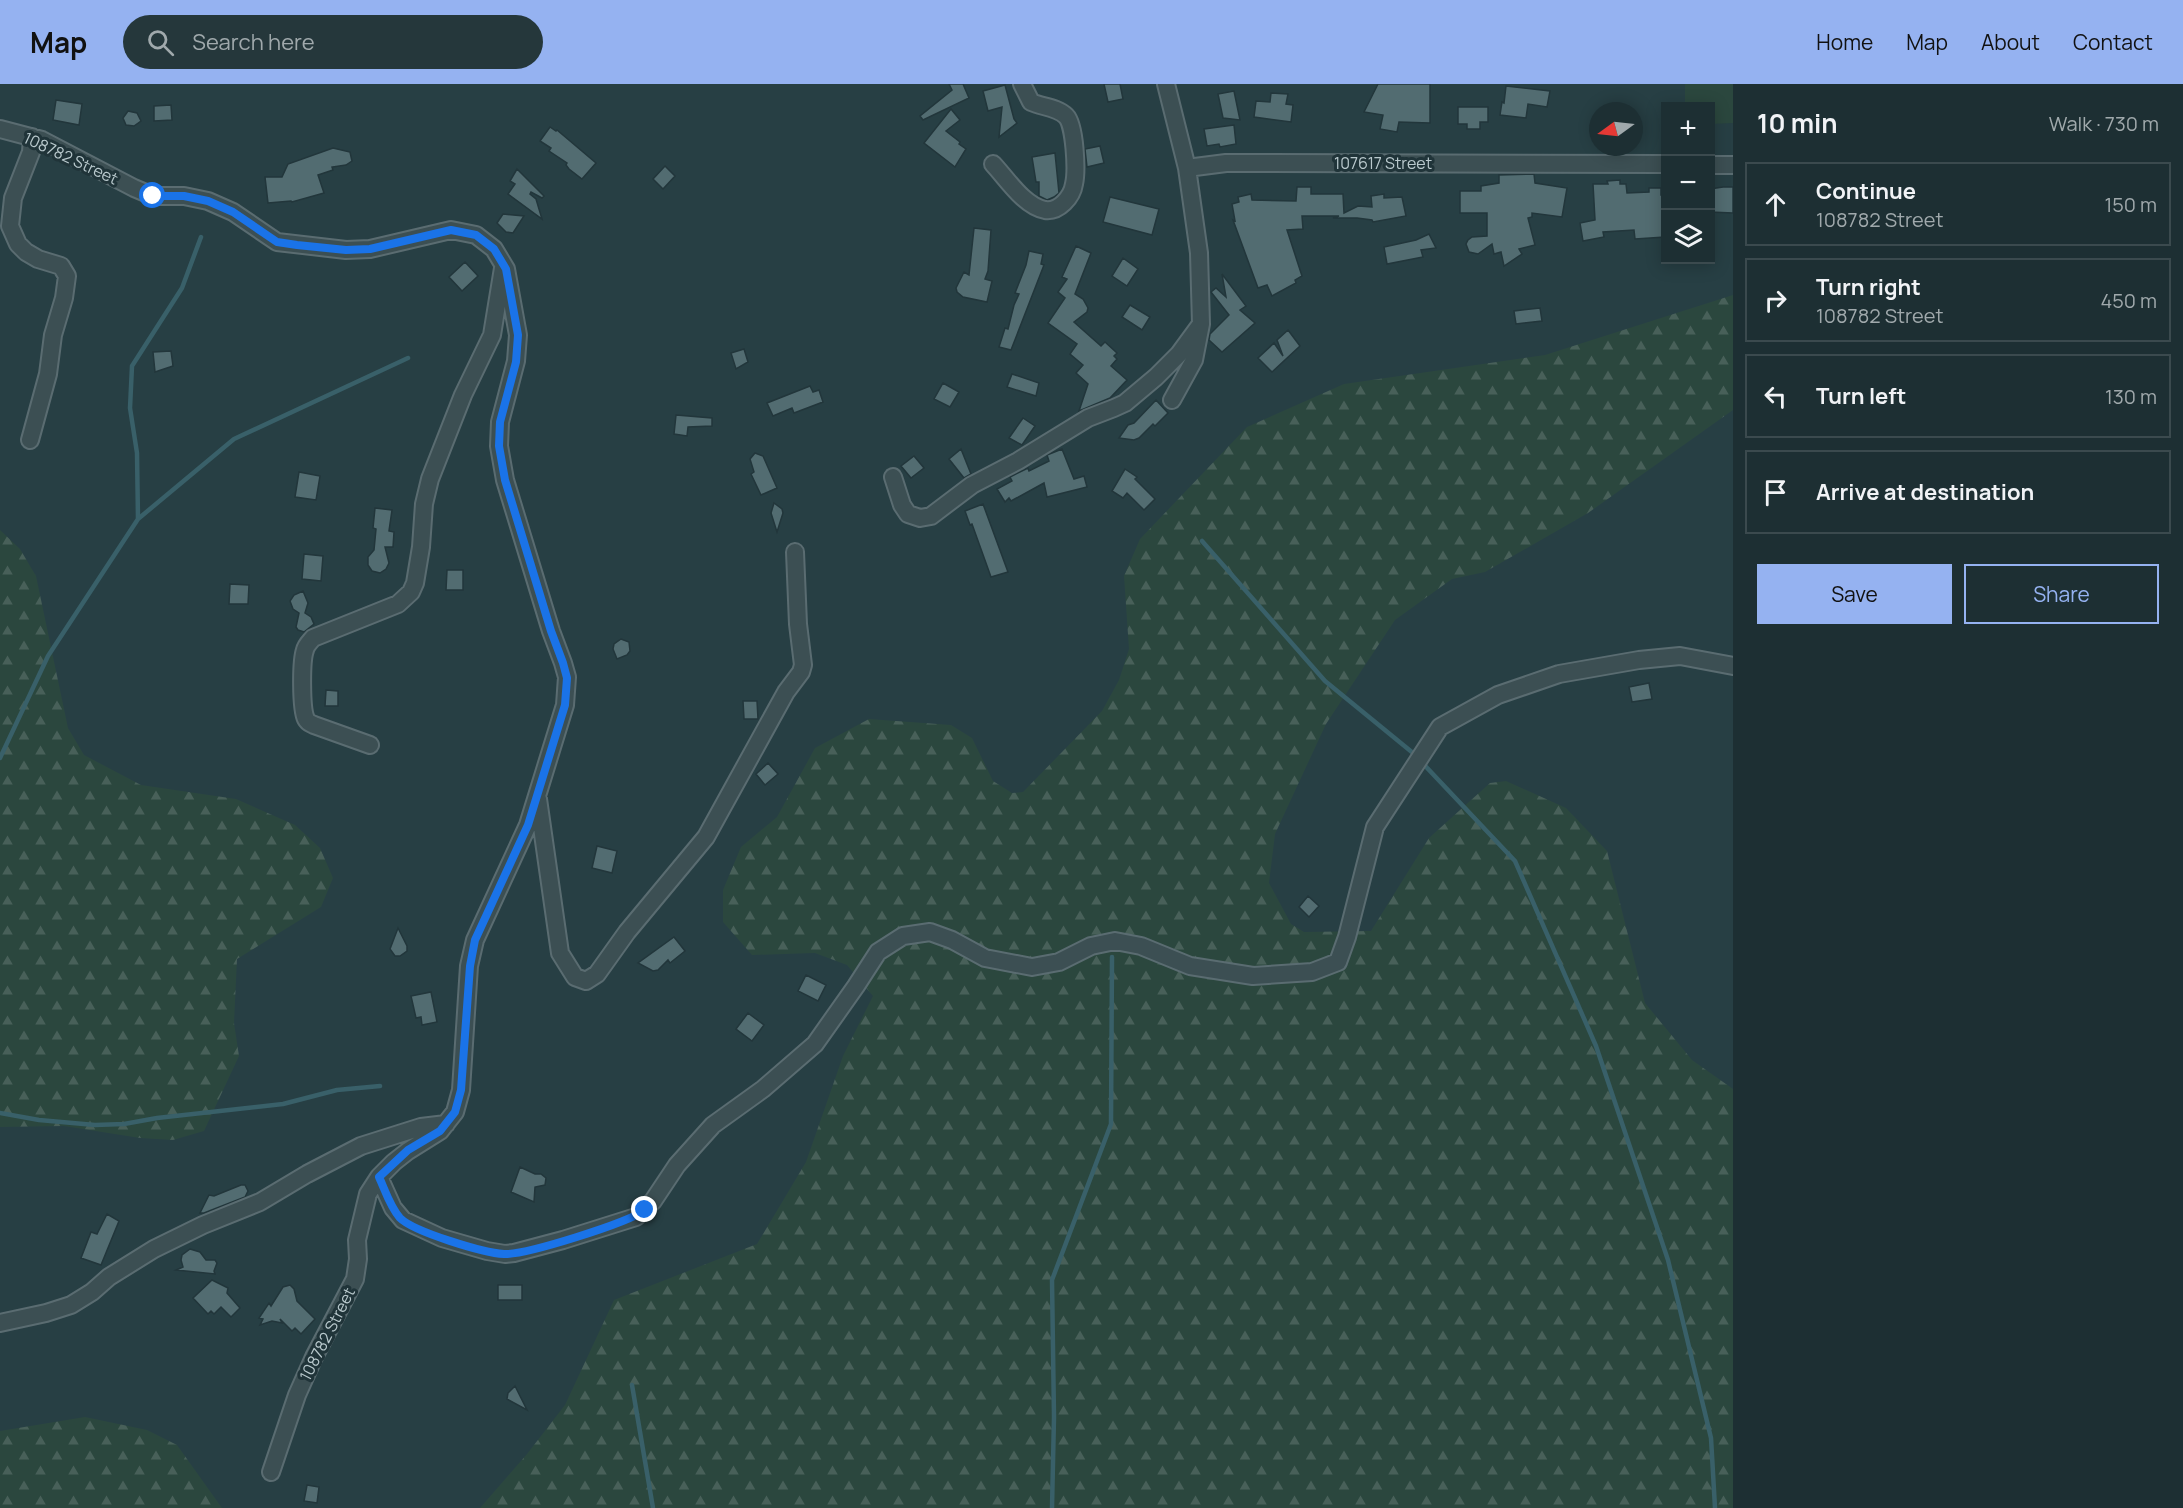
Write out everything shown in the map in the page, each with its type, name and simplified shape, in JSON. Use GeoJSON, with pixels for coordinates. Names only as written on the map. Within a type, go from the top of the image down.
{"type":"FeatureCollection","features":[{"type":"Feature","properties":{"kind":"street"},"geometry":{"type":"LineString","coordinates":[[993,164],[1024,199],[1043,210],[1059,207],[1070,195],[1074,184],[1074,140],[1069,120],[1063,113],[1053,108],[1034,104],[1027,96],[1022,84]]}},
{"type":"Feature","properties":{"kind":"street"},"geometry":{"type":"LineString","coordinates":[[1166,84],[1187,168],[1199,253],[1201,324],[1194,360],[1172,400]]}},
{"type":"Feature","properties":{"kind":"street","name":"108782 Street"},"geometry":{"type":"LineString","coordinates":[[0,129],[32,137],[153,196],[184,196],[208,201],[233,212],[277,242],[346,250],[370,249],[451,230],[476,235],[494,249],[506,269],[518,335],[516,362],[500,422],[499,446],[505,480],[567,678],[565,705],[528,825],[475,940],[470,966],[461,1090],[455,1112],[440,1131],[408,1150],[379,1177],[368,1194],[362,1211],[357,1240],[358,1259],[355,1279],[297,1395],[271,1472]]}},
{"type":"Feature","properties":{"kind":"street"},"geometry":{"type":"LineString","coordinates":[[30,440],[48,374],[53,335],[64,298],[67,276],[61,266],[38,259],[26,252],[18,244],[10,226],[13,198],[31,152],[32,137]]}},
{"type":"Feature","properties":{"kind":"street","name":"107617 Street"},"geometry":{"type":"LineString","coordinates":[[1187,168],[1226,163],[1661,164]]}},
{"type":"Feature","properties":{"kind":"street"},"geometry":{"type":"LineString","coordinates":[[1715,165],[1733,165]]}},
{"type":"Feature","properties":{"kind":"street"},"geometry":{"type":"LineString","coordinates":[[370,745],[314,725],[307,720],[303,690],[305,648],[313,638],[398,604],[411,592],[415,583],[421,547],[424,504],[430,479],[463,396],[492,335],[503,264]]}},
{"type":"Feature","properties":{"kind":"street"},"geometry":{"type":"LineString","coordinates":[[893,477],[902,505],[908,514],[920,518],[931,516],[972,485],[1056,439],[1088,418],[1125,403],[1179,354],[1201,324]]}},
{"type":"Feature","properties":{"kind":"street"},"geometry":{"type":"LineString","coordinates":[[538,795],[560,953],[575,977],[586,981],[597,974],[627,932],[706,837],[786,692],[801,672],[803,657],[798,624],[795,552]]}},
{"type":"Feature","properties":{"kind":"street"},"geometry":{"type":"LineString","coordinates":[[379,1177],[393,1208],[403,1220],[442,1238],[505,1254],[563,1240],[636,1217],[653,1201],[677,1164],[713,1125],[763,1089],[815,1044],[878,952],[903,936],[930,932],[952,940],[986,958],[1032,967],[1059,962],[1090,946],[1115,941],[1141,946],[1190,966],[1253,976],[1312,972],[1338,962],[1347,938],[1376,827],[1440,727],[1498,695],[1559,674],[1639,660],[1680,656],[1733,666]]}},
{"type":"Feature","properties":{"kind":"street"},"geometry":{"type":"LineString","coordinates":[[0,1323],[71,1305],[92,1292],[109,1277],[154,1249],[203,1225],[260,1202],[361,1146],[421,1127],[447,1124]]}},
{"type":"Feature","properties":{"kind":"green space"},"geometry":{"type":"Polygon","coordinates":[[[1685,84],[1733,84],[1733,123],[1715,124],[1715,102],[1685,102],[1685,84]]]}},
{"type":"Feature","properties":{"kind":"green space"},"geometry":{"type":"Polygon","coordinates":[[[1733,295],[1733,410],[1588,513],[1485,572],[1452,579],[1395,620],[1326,724],[1275,834],[1269,883],[1291,924],[1304,932],[1371,931],[1429,838],[1490,783],[1506,781],[1566,808],[1607,851],[1645,1003],[1692,1060],[1733,1089],[1733,1508],[480,1508],[527,1454],[565,1405],[614,1300],[757,1244],[806,1162],[843,1056],[873,996],[847,965],[815,953],[752,955],[723,922],[723,890],[741,847],[777,817],[815,748],[869,719],[951,725],[972,738],[993,781],[1012,793],[1023,792],[1102,711],[1119,680],[1129,649],[1124,576],[1140,539],[1247,427],[1344,384],[1545,355],[1733,295]]]}},
{"type":"Feature","properties":{"kind":"green space"},"geometry":{"type":"Polygon","coordinates":[[[0,530],[20,549],[36,576],[68,728],[84,755],[141,785],[236,799],[295,825],[320,848],[333,878],[321,907],[237,959],[234,1023],[239,1056],[204,1131],[173,1140],[140,1138],[64,1126],[0,1127],[0,530]]]}},
{"type":"Feature","properties":{"kind":"green space"},"geometry":{"type":"Polygon","coordinates":[[[85,1417],[147,1430],[177,1445],[222,1508],[0,1508],[0,1431],[85,1417]]]}},
{"type":"Feature","properties":{"kind":"building"},"geometry":{"type":"Polygon","coordinates":[[[949,84],[963,84],[969,98],[923,120],[920,116],[952,90],[949,84]]]}},
{"type":"Feature","properties":{"kind":"building"},"geometry":{"type":"Polygon","coordinates":[[[1104,84],[1120,84],[1123,99],[1108,102],[1104,84]]]}},
{"type":"Feature","properties":{"kind":"building"},"geometry":{"type":"Polygon","coordinates":[[[1378,84],[1430,84],[1430,123],[1399,122],[1397,132],[1380,129],[1383,115],[1364,112],[1378,84]]]}},
{"type":"Feature","properties":{"kind":"building"},"geometry":{"type":"Polygon","coordinates":[[[1005,85],[1017,123],[999,137],[1002,107],[988,111],[983,91],[1005,85]]]}},
{"type":"Feature","properties":{"kind":"building"},"geometry":{"type":"Polygon","coordinates":[[[1506,86],[1550,91],[1547,107],[1528,104],[1526,118],[1500,115],[1506,86]]]}},
{"type":"Feature","properties":{"kind":"building"},"geometry":{"type":"Polygon","coordinates":[[[1234,91],[1240,120],[1223,118],[1218,94],[1234,91]]]}},
{"type":"Feature","properties":{"kind":"building"},"geometry":{"type":"Polygon","coordinates":[[[1271,93],[1288,94],[1286,104],[1293,105],[1291,122],[1254,117],[1256,101],[1270,102],[1271,93]]]}},
{"type":"Feature","properties":{"kind":"building"},"geometry":{"type":"Polygon","coordinates":[[[56,100],[82,104],[79,125],[53,120],[56,100]]]}},
{"type":"Feature","properties":{"kind":"building"},"geometry":{"type":"Polygon","coordinates":[[[171,105],[172,120],[154,121],[154,106],[171,105]]]}},
{"type":"Feature","properties":{"kind":"building"},"geometry":{"type":"Polygon","coordinates":[[[1458,107],[1488,107],[1488,122],[1480,122],[1480,129],[1467,129],[1467,124],[1458,124],[1458,107]]]}},
{"type":"Feature","properties":{"kind":"building"},"geometry":{"type":"Polygon","coordinates":[[[951,109],[960,120],[946,131],[966,149],[955,167],[924,143],[951,109]]]}},
{"type":"Feature","properties":{"kind":"building"},"geometry":{"type":"Polygon","coordinates":[[[128,111],[137,113],[141,121],[134,126],[126,125],[123,118],[128,111]]]}},
{"type":"Feature","properties":{"kind":"building"},"geometry":{"type":"Polygon","coordinates":[[[1234,125],[1236,144],[1220,147],[1219,144],[1207,146],[1204,129],[1234,125]]]}},
{"type":"Feature","properties":{"kind":"building"},"geometry":{"type":"Polygon","coordinates":[[[550,127],[557,130],[596,163],[582,179],[569,169],[567,163],[549,151],[551,148],[540,141],[550,127]]]}},
{"type":"Feature","properties":{"kind":"building"},"geometry":{"type":"Polygon","coordinates":[[[1100,146],[1104,163],[1087,167],[1085,149],[1100,146]]]}},
{"type":"Feature","properties":{"kind":"building"},"geometry":{"type":"Polygon","coordinates":[[[333,148],[350,152],[352,161],[346,165],[332,167],[333,170],[318,175],[324,193],[292,202],[268,203],[265,177],[282,177],[288,164],[333,148]]]}},
{"type":"Feature","properties":{"kind":"building"},"geometry":{"type":"Polygon","coordinates":[[[1055,153],[1059,193],[1047,200],[1039,196],[1039,182],[1036,182],[1032,157],[1055,153]]]}},
{"type":"Feature","properties":{"kind":"building"},"geometry":{"type":"Polygon","coordinates":[[[665,166],[675,176],[663,189],[653,179],[665,166]]]}},
{"type":"Feature","properties":{"kind":"building"},"geometry":{"type":"Polygon","coordinates":[[[517,169],[544,196],[542,198],[531,192],[530,194],[536,199],[542,219],[508,194],[515,184],[510,181],[517,169]]]}},
{"type":"Feature","properties":{"kind":"building"},"geometry":{"type":"Polygon","coordinates":[[[1534,174],[1535,183],[1567,188],[1562,217],[1532,213],[1532,217],[1528,218],[1535,245],[1519,249],[1522,254],[1504,266],[1501,252],[1494,254],[1492,244],[1478,254],[1469,252],[1466,244],[1468,240],[1472,237],[1487,236],[1487,213],[1460,213],[1460,191],[1481,191],[1481,186],[1499,183],[1499,175],[1534,174]]]}},
{"type":"Feature","properties":{"kind":"building"},"geometry":{"type":"Polygon","coordinates":[[[1620,180],[1620,184],[1626,184],[1627,193],[1649,192],[1649,188],[1661,188],[1661,237],[1635,239],[1634,230],[1603,232],[1604,237],[1583,241],[1580,223],[1595,220],[1593,184],[1608,184],[1607,181],[1620,180]]]}},
{"type":"Feature","properties":{"kind":"building"},"geometry":{"type":"Polygon","coordinates":[[[1297,187],[1311,187],[1311,194],[1343,194],[1344,213],[1358,206],[1372,207],[1371,196],[1384,194],[1384,198],[1402,197],[1406,216],[1373,222],[1357,218],[1333,218],[1339,216],[1302,216],[1303,229],[1287,230],[1302,276],[1295,280],[1296,283],[1272,296],[1267,285],[1258,288],[1233,220],[1235,221],[1232,204],[1239,202],[1238,197],[1251,194],[1252,200],[1296,201],[1297,187]]]}},
{"type":"Feature","properties":{"kind":"building"},"geometry":{"type":"Polygon","coordinates":[[[1733,187],[1733,213],[1715,212],[1715,188],[1733,187]]]}},
{"type":"Feature","properties":{"kind":"building"},"geometry":{"type":"Polygon","coordinates":[[[1110,197],[1159,209],[1152,235],[1103,222],[1110,197]]]}},
{"type":"Feature","properties":{"kind":"building"},"geometry":{"type":"Polygon","coordinates":[[[503,214],[524,216],[513,233],[506,232],[497,223],[503,214]]]}},
{"type":"Feature","properties":{"kind":"building"},"geometry":{"type":"Polygon","coordinates":[[[974,228],[991,230],[988,271],[985,279],[992,281],[987,302],[963,297],[956,288],[964,272],[969,275],[974,228]]]}},
{"type":"Feature","properties":{"kind":"building"},"geometry":{"type":"Polygon","coordinates":[[[1429,234],[1436,248],[1421,250],[1423,257],[1387,264],[1384,247],[1416,240],[1429,234]]]}},
{"type":"Feature","properties":{"kind":"building"},"geometry":{"type":"Polygon","coordinates":[[[1076,246],[1091,253],[1075,294],[1083,299],[1088,308],[1087,312],[1074,322],[1101,346],[1105,342],[1117,353],[1114,356],[1117,359],[1111,366],[1127,380],[1110,398],[1079,411],[1088,384],[1076,373],[1083,365],[1070,354],[1077,344],[1048,323],[1065,298],[1058,292],[1067,279],[1062,277],[1076,246]]]}},
{"type":"Feature","properties":{"kind":"building"},"geometry":{"type":"Polygon","coordinates":[[[1029,251],[1043,254],[1041,264],[1044,265],[1011,350],[999,347],[1005,328],[1008,329],[1019,294],[1015,293],[1029,251]]]}},
{"type":"Feature","properties":{"kind":"building"},"geometry":{"type":"Polygon","coordinates":[[[1123,258],[1138,269],[1127,286],[1112,276],[1123,258]]]}},
{"type":"Feature","properties":{"kind":"building"},"geometry":{"type":"Polygon","coordinates":[[[465,262],[478,276],[462,291],[449,277],[465,262]]]}},
{"type":"Feature","properties":{"kind":"building"},"geometry":{"type":"Polygon","coordinates":[[[1222,274],[1246,306],[1240,310],[1255,323],[1222,352],[1209,340],[1210,334],[1229,315],[1211,292],[1216,288],[1226,297],[1222,274]]]}},
{"type":"Feature","properties":{"kind":"building"},"geometry":{"type":"Polygon","coordinates":[[[1130,305],[1150,317],[1142,330],[1122,317],[1130,305]]]}},
{"type":"Feature","properties":{"kind":"building"},"geometry":{"type":"Polygon","coordinates":[[[1540,308],[1542,321],[1516,324],[1514,311],[1540,308]]]}},
{"type":"Feature","properties":{"kind":"building"},"geometry":{"type":"Polygon","coordinates":[[[1288,330],[1300,346],[1272,372],[1258,358],[1274,343],[1283,356],[1277,340],[1288,330]]]}},
{"type":"Feature","properties":{"kind":"building"},"geometry":{"type":"Polygon","coordinates":[[[744,349],[748,362],[736,369],[731,353],[744,349]]]}},
{"type":"Feature","properties":{"kind":"building"},"geometry":{"type":"Polygon","coordinates":[[[171,351],[173,366],[155,372],[153,352],[171,351]]]}},
{"type":"Feature","properties":{"kind":"building"},"geometry":{"type":"Polygon","coordinates":[[[1012,374],[1039,383],[1036,396],[1007,387],[1012,374]]]}},
{"type":"Feature","properties":{"kind":"building"},"geometry":{"type":"Polygon","coordinates":[[[943,383],[959,392],[950,407],[934,399],[943,383]]]}},
{"type":"Feature","properties":{"kind":"building"},"geometry":{"type":"Polygon","coordinates":[[[810,386],[813,392],[819,390],[823,402],[794,413],[792,408],[773,416],[767,403],[810,386]]]}},
{"type":"Feature","properties":{"kind":"building"},"geometry":{"type":"Polygon","coordinates":[[[1156,400],[1168,413],[1139,438],[1134,440],[1119,438],[1128,425],[1134,423],[1156,400]]]}},
{"type":"Feature","properties":{"kind":"building"},"geometry":{"type":"Polygon","coordinates":[[[676,415],[712,418],[712,426],[688,427],[687,436],[674,434],[676,415]]]}},
{"type":"Feature","properties":{"kind":"building"},"geometry":{"type":"Polygon","coordinates":[[[1023,418],[1035,426],[1022,445],[1009,438],[1023,418]]]}},
{"type":"Feature","properties":{"kind":"building"},"geometry":{"type":"Polygon","coordinates":[[[961,449],[971,474],[964,478],[949,459],[961,449]]]}},
{"type":"Feature","properties":{"kind":"building"},"geometry":{"type":"Polygon","coordinates":[[[1062,449],[1074,479],[1084,476],[1087,487],[1047,497],[1044,483],[1011,501],[1009,498],[1005,502],[997,489],[1012,481],[1010,477],[1049,461],[1047,455],[1062,449]]]}},
{"type":"Feature","properties":{"kind":"building"},"geometry":{"type":"Polygon","coordinates":[[[755,453],[763,456],[777,488],[761,495],[751,474],[754,472],[750,459],[755,453]]]}},
{"type":"Feature","properties":{"kind":"building"},"geometry":{"type":"Polygon","coordinates":[[[914,456],[924,468],[911,478],[901,466],[914,456]]]}},
{"type":"Feature","properties":{"kind":"building"},"geometry":{"type":"Polygon","coordinates":[[[1125,469],[1137,477],[1135,479],[1155,499],[1144,510],[1127,493],[1123,498],[1112,491],[1125,469]]]}},
{"type":"Feature","properties":{"kind":"building"},"geometry":{"type":"Polygon","coordinates":[[[299,472],[320,476],[316,500],[295,497],[299,472]]]}},
{"type":"Feature","properties":{"kind":"building"},"geometry":{"type":"Polygon","coordinates":[[[774,503],[782,509],[783,513],[777,532],[771,513],[774,503]]]}},
{"type":"Feature","properties":{"kind":"building"},"geometry":{"type":"Polygon","coordinates":[[[983,504],[1008,572],[991,577],[965,511],[983,504]]]}},
{"type":"Feature","properties":{"kind":"building"},"geometry":{"type":"Polygon","coordinates":[[[375,508],[392,510],[389,531],[394,532],[393,547],[385,547],[389,563],[380,573],[372,571],[368,565],[368,557],[374,550],[375,508]]]}},
{"type":"Feature","properties":{"kind":"building"},"geometry":{"type":"Polygon","coordinates":[[[304,554],[323,556],[321,581],[302,579],[304,554]]]}},
{"type":"Feature","properties":{"kind":"building"},"geometry":{"type":"Polygon","coordinates":[[[447,570],[463,570],[463,590],[446,590],[447,570]]]}},
{"type":"Feature","properties":{"kind":"building"},"geometry":{"type":"Polygon","coordinates":[[[230,584],[249,585],[248,604],[229,604],[230,584]]]}},
{"type":"Feature","properties":{"kind":"building"},"geometry":{"type":"Polygon","coordinates":[[[303,591],[308,603],[305,613],[311,617],[314,624],[304,632],[296,627],[299,613],[293,609],[290,601],[294,595],[303,591]]]}},
{"type":"Feature","properties":{"kind":"building"},"geometry":{"type":"Polygon","coordinates":[[[621,639],[629,642],[630,651],[627,655],[617,659],[613,649],[614,644],[621,639]]]}},
{"type":"Feature","properties":{"kind":"building"},"geometry":{"type":"Polygon","coordinates":[[[1649,683],[1652,699],[1632,702],[1629,687],[1649,683]]]}},
{"type":"Feature","properties":{"kind":"building"},"geometry":{"type":"Polygon","coordinates":[[[326,690],[338,691],[338,706],[325,706],[326,690]]]}},
{"type":"Feature","properties":{"kind":"building"},"geometry":{"type":"Polygon","coordinates":[[[743,701],[757,701],[758,719],[744,719],[743,701]]]}},
{"type":"Feature","properties":{"kind":"building"},"geometry":{"type":"Polygon","coordinates":[[[768,763],[778,774],[765,785],[756,774],[768,763]]]}},
{"type":"Feature","properties":{"kind":"building"},"geometry":{"type":"Polygon","coordinates":[[[597,846],[617,851],[612,873],[592,868],[597,846]]]}},
{"type":"Feature","properties":{"kind":"building"},"geometry":{"type":"Polygon","coordinates":[[[1308,896],[1319,906],[1309,917],[1299,907],[1308,896]]]}},
{"type":"Feature","properties":{"kind":"building"},"geometry":{"type":"Polygon","coordinates":[[[398,928],[407,946],[407,951],[400,956],[395,956],[390,949],[398,928]]]}},
{"type":"Feature","properties":{"kind":"building"},"geometry":{"type":"Polygon","coordinates":[[[674,937],[685,951],[670,963],[668,960],[658,970],[653,971],[638,963],[674,937]]]}},
{"type":"Feature","properties":{"kind":"building"},"geometry":{"type":"Polygon","coordinates":[[[806,975],[826,985],[818,1001],[798,991],[806,975]]]}},
{"type":"Feature","properties":{"kind":"building"},"geometry":{"type":"Polygon","coordinates":[[[431,992],[437,1022],[422,1025],[421,1017],[416,1018],[411,996],[431,992]]]}},
{"type":"Feature","properties":{"kind":"building"},"geometry":{"type":"Polygon","coordinates":[[[748,1013],[764,1025],[752,1041],[736,1029],[748,1013]]]}},
{"type":"Feature","properties":{"kind":"building"},"geometry":{"type":"Polygon","coordinates":[[[520,1167],[546,1178],[545,1185],[535,1187],[534,1202],[511,1192],[520,1167]]]}},
{"type":"Feature","properties":{"kind":"building"},"geometry":{"type":"Polygon","coordinates":[[[245,1185],[248,1191],[245,1197],[200,1213],[209,1195],[214,1196],[245,1185]]]}},
{"type":"Feature","properties":{"kind":"building"},"geometry":{"type":"Polygon","coordinates":[[[107,1214],[119,1221],[101,1265],[81,1258],[91,1232],[97,1234],[107,1214]]]}},
{"type":"Feature","properties":{"kind":"building"},"geometry":{"type":"Polygon","coordinates":[[[190,1249],[200,1252],[206,1260],[215,1260],[217,1263],[215,1274],[176,1270],[183,1267],[182,1255],[190,1249]]]}},
{"type":"Feature","properties":{"kind":"building"},"geometry":{"type":"Polygon","coordinates":[[[212,1280],[228,1288],[227,1293],[240,1308],[231,1317],[221,1307],[214,1314],[211,1311],[208,1314],[193,1298],[212,1280]]]}},
{"type":"Feature","properties":{"kind":"building"},"geometry":{"type":"Polygon","coordinates":[[[290,1285],[294,1289],[297,1301],[315,1319],[301,1334],[295,1328],[292,1331],[280,1319],[282,1323],[272,1321],[260,1325],[263,1319],[259,1318],[269,1303],[271,1306],[283,1287],[290,1285]]]}},
{"type":"Feature","properties":{"kind":"building"},"geometry":{"type":"Polygon","coordinates":[[[498,1285],[522,1285],[522,1300],[498,1300],[498,1285]]]}},
{"type":"Feature","properties":{"kind":"building"},"geometry":{"type":"Polygon","coordinates":[[[515,1386],[527,1410],[507,1399],[508,1393],[515,1386]]]}},
{"type":"Feature","properties":{"kind":"building"},"geometry":{"type":"Polygon","coordinates":[[[307,1485],[319,1487],[317,1503],[304,1501],[307,1485]]]}},
{"type":"Feature","properties":{"kind":"waterway"},"geometry":{"type":"LineString","coordinates":[[138,519],[137,453],[130,408],[132,366],[182,288],[201,237]]}},
{"type":"Feature","properties":{"kind":"waterway"},"geometry":{"type":"LineString","coordinates":[[0,758],[48,656],[138,519],[234,439],[408,358]]}},
{"type":"Feature","properties":{"kind":"waterway"},"geometry":{"type":"LineString","coordinates":[[1202,541],[1325,681],[1413,753],[1515,861],[1596,1046],[1668,1260],[1711,1438],[1715,1508]]}},
{"type":"Feature","properties":{"kind":"waterway"},"geometry":{"type":"LineString","coordinates":[[1052,1508],[1054,1417],[1052,1280],[1111,1124],[1112,957]]}},
{"type":"Feature","properties":{"kind":"waterway"},"geometry":{"type":"LineString","coordinates":[[0,1113],[39,1120],[95,1125],[124,1124],[157,1118],[283,1104],[337,1090],[380,1086]]}},
{"type":"Feature","properties":{"kind":"waterway"},"geometry":{"type":"LineString","coordinates":[[632,1385],[653,1508]]}},
{"type":"Feature","properties":{"kind":"route"},"geometry":{"type":"LineString","coordinates":[[153,196],[184,196],[208,201],[233,212],[277,242],[297,245],[346,250],[370,249],[451,230],[476,235],[494,249],[506,269],[518,335],[516,362],[500,422],[499,446],[505,480],[567,678],[565,705],[547,770],[528,825],[475,940],[470,966],[461,1090],[455,1112],[440,1131],[408,1150],[379,1177],[393,1208],[403,1220],[442,1238],[505,1254],[619,1223],[636,1217],[645,1210]]}}]}
